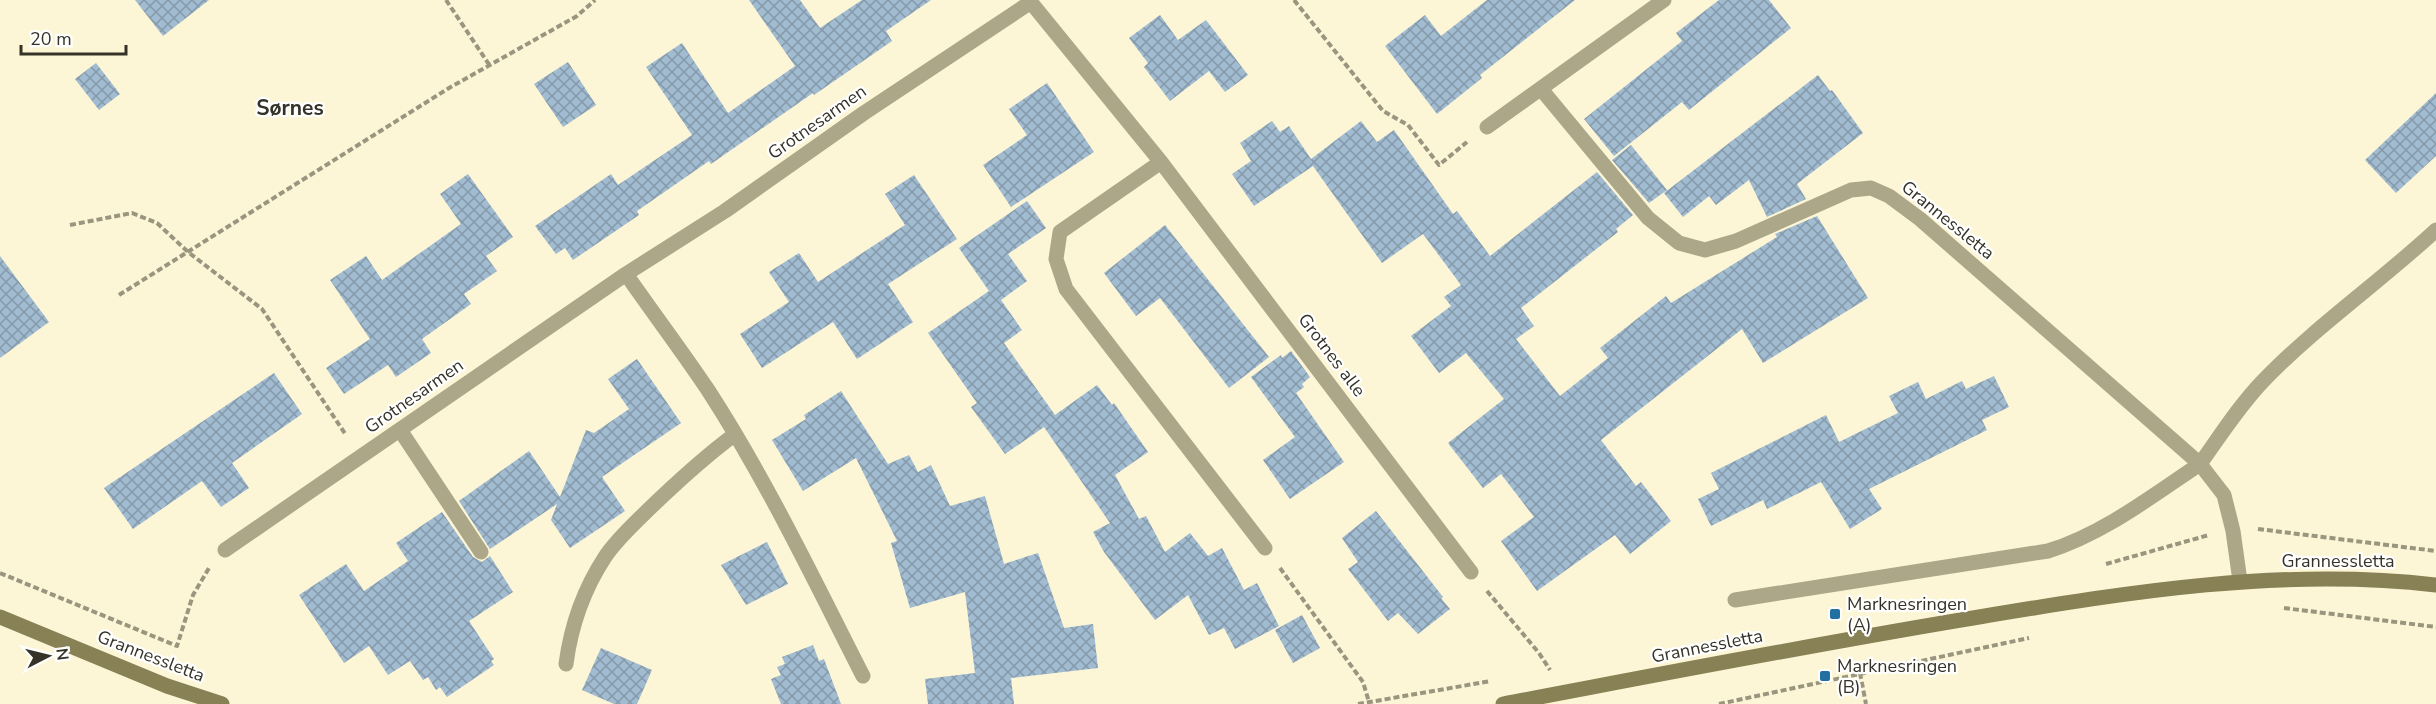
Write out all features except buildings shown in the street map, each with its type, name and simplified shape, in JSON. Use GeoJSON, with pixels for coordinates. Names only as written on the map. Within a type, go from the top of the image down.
{"type":"FeatureCollection","features":[{"type":"Feature","properties":{"kind":"main road","name":"Grannessletta"},"geometry":{"type":"LineString","coordinates":[[1503,704],[1857,637],[2122,593],[2240,581],[2389,579],[2436,585]]}},
{"type":"Feature","properties":{"kind":"main road","name":"Grannessletta"},"geometry":{"type":"LineString","coordinates":[[0,616],[167,686],[222,704]]}},
{"type":"Feature","properties":{"kind":"street"},"geometry":{"type":"LineString","coordinates":[[1487,127],[1664,0]]}},
{"type":"Feature","properties":{"kind":"street","name":"Grotnes alle"},"geometry":{"type":"LineString","coordinates":[[1030,1],[1161,162],[1471,572]]}},
{"type":"Feature","properties":{"kind":"street","name":"Grotnesarmen"},"geometry":{"type":"LineString","coordinates":[[225,550],[626,274],[725,211],[864,113],[1030,1]]}},
{"type":"Feature","properties":{"kind":"street","name":"Grannessletta"},"geometry":{"type":"LineString","coordinates":[[1541,89],[1648,218],[1679,243],[1705,250],[1736,241],[1851,189],[1871,188],[1889,196],[1920,219],[2200,464],[2224,495],[2233,531],[2240,581]]}},
{"type":"Feature","properties":{"kind":"street"},"geometry":{"type":"LineString","coordinates":[[1161,162],[1060,232],[1056,259],[1066,289],[1266,548]]}},
{"type":"Feature","properties":{"kind":"street"},"geometry":{"type":"LineString","coordinates":[[1735,600],[2048,551],[2070,544],[2132,509],[2200,464],[2237,411],[2263,381],[2299,347],[2436,230]]}},
{"type":"Feature","properties":{"kind":"street"},"geometry":{"type":"LineString","coordinates":[[626,274],[708,391],[734,435],[794,537],[863,676]]}},
{"type":"Feature","properties":{"kind":"street"},"geometry":{"type":"LineString","coordinates":[[400,430],[481,552]]}},
{"type":"Feature","properties":{"kind":"street"},"geometry":{"type":"LineString","coordinates":[[566,664],[570,636],[579,610],[606,555],[625,533],[699,461],[734,435]]}},
{"type":"Feature","properties":{"kind":"path"},"geometry":{"type":"LineString","coordinates":[[446,0],[490,66]]}},
{"type":"Feature","properties":{"kind":"path"},"geometry":{"type":"LineString","coordinates":[[119,295],[449,88],[577,16],[595,0]]}},
{"type":"Feature","properties":{"kind":"path"},"geometry":{"type":"LineString","coordinates":[[1294,0],[1383,111],[1408,125],[1439,165],[1487,127]]}},
{"type":"Feature","properties":{"kind":"path"},"geometry":{"type":"LineString","coordinates":[[70,225],[132,213],[157,223],[188,252],[262,309],[361,456]]}},
{"type":"Feature","properties":{"kind":"path"},"geometry":{"type":"LineString","coordinates":[[2262,529],[2436,551]]}},
{"type":"Feature","properties":{"kind":"path"},"geometry":{"type":"LineString","coordinates":[[2106,564],[2210,535]]}},
{"type":"Feature","properties":{"kind":"path"},"geometry":{"type":"LineString","coordinates":[[1266,548],[1363,682],[1369,702]]}},
{"type":"Feature","properties":{"kind":"path"},"geometry":{"type":"LineString","coordinates":[[0,573],[177,646],[193,595],[211,565],[225,550]]}},
{"type":"Feature","properties":{"kind":"path"},"geometry":{"type":"LineString","coordinates":[[1471,572],[1539,653],[1550,670],[1539,672]]}},
{"type":"Feature","properties":{"kind":"path"},"geometry":{"type":"LineString","coordinates":[[2283,608],[2436,627]]}},
{"type":"Feature","properties":{"kind":"path"},"geometry":{"type":"LineString","coordinates":[[1719,704],[2035,636]]}},
{"type":"Feature","properties":{"kind":"path"},"geometry":{"type":"LineString","coordinates":[[1860,673],[1866,704]]}},
{"type":"Feature","properties":{"kind":"path"},"geometry":{"type":"LineString","coordinates":[[1358,704],[1494,680]]}},
{"type":"Feature","properties":{"kind":"place","name":"Marknesringen (A)"},"geometry":{"type":"Point","coordinates":[1835,614]}},
{"type":"Feature","properties":{"kind":"place","name":"Marknesringen (B)"},"geometry":{"type":"Point","coordinates":[1825,676]}},
{"type":"Feature","properties":{"kind":"district","name":"Sørnes"},"geometry":{"type":"Point","coordinates":[290,108]}}]}
